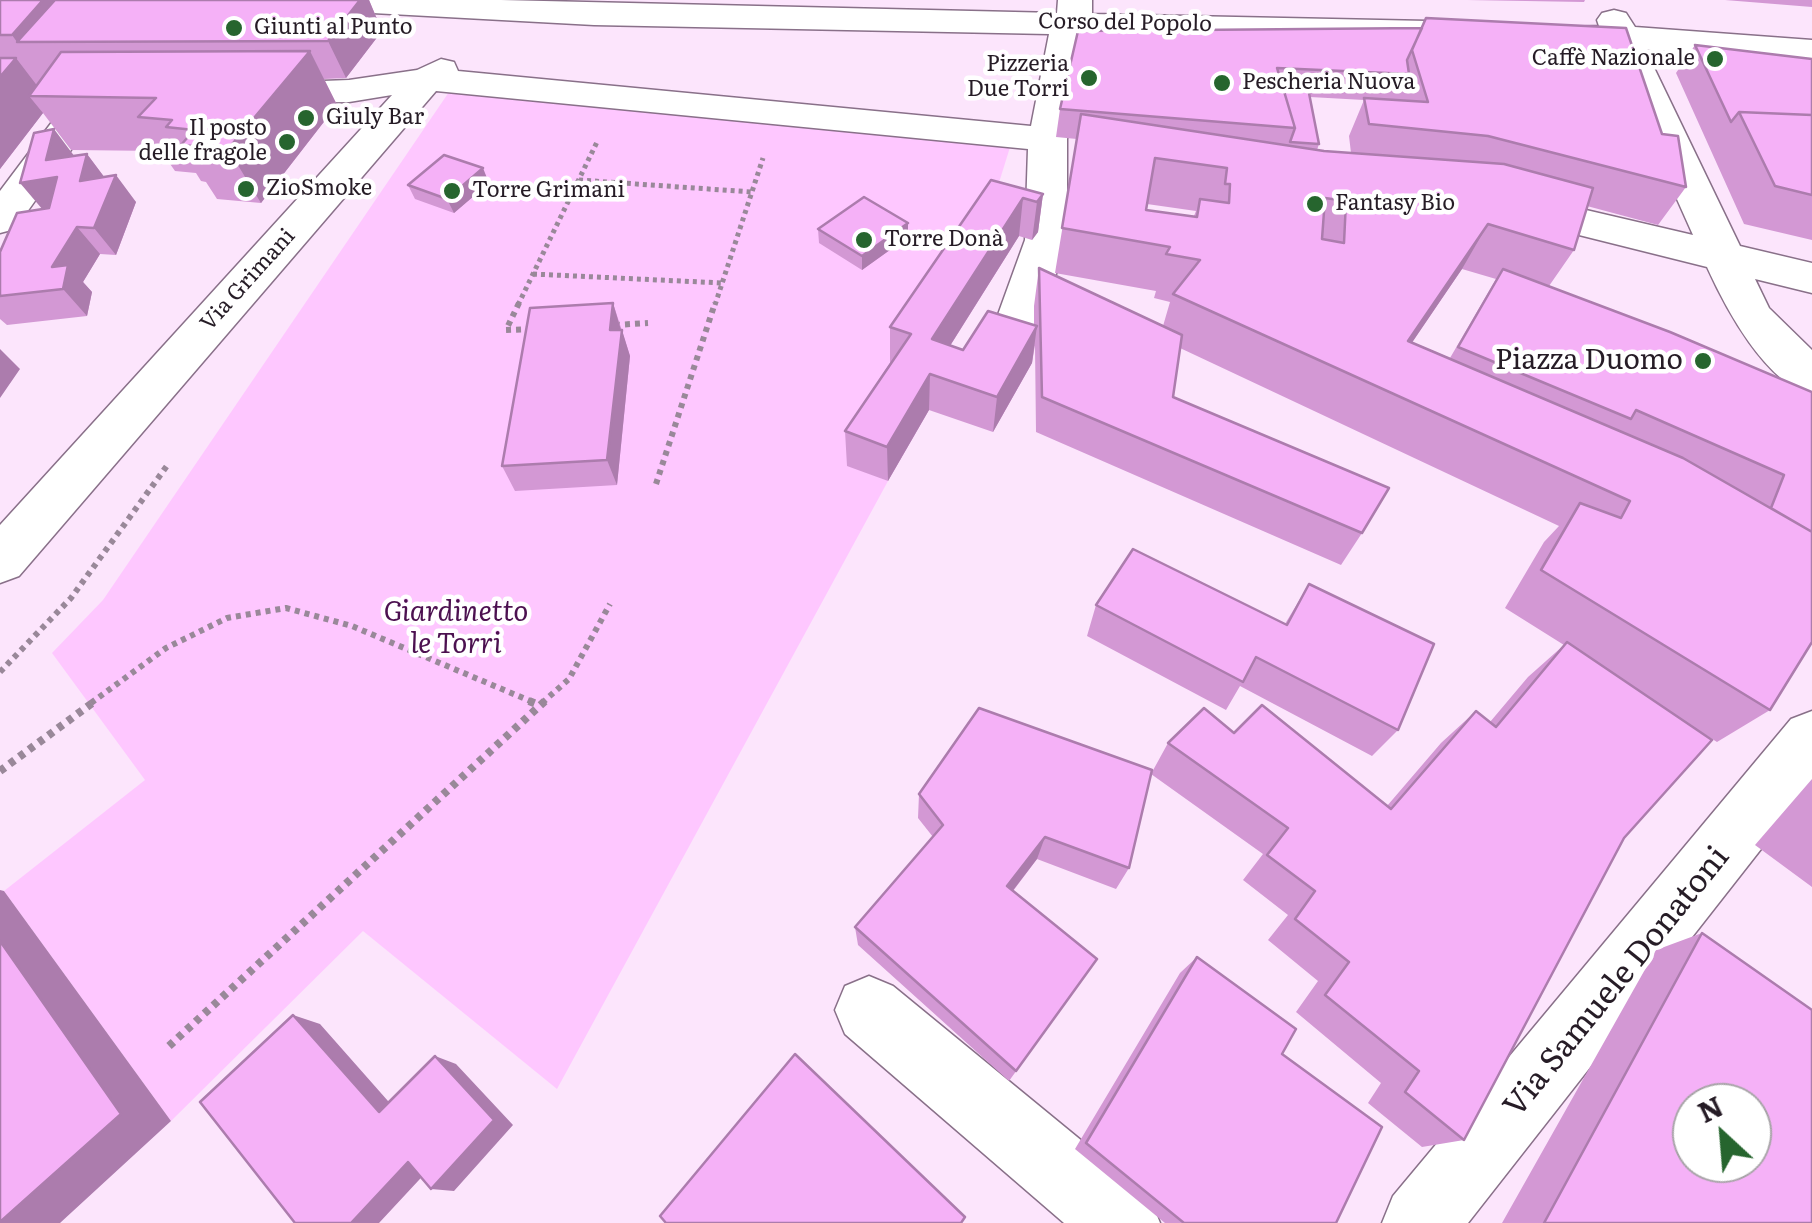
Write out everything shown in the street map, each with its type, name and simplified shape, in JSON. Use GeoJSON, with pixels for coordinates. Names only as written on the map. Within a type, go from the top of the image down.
{"type":"FeatureCollection","features":[{"type":"Feature","properties":{"kind":"street","name":"Corso del Popolo"},"geometry":{"type":"LineString","coordinates":[[317,0],[512,6],[1074,11],[1470,32]]}},
{"type":"Feature","properties":{"kind":"street"},"geometry":{"type":"LineString","coordinates":[[1604,0],[1751,316],[1812,379]]}},
{"type":"Feature","properties":{"kind":"street","name":"Via Grimani"},"geometry":{"type":"LineString","coordinates":[[0,560],[427,79],[512,6]]}},
{"type":"Feature","properties":{"kind":"street"},"geometry":{"type":"LineString","coordinates":[[1010,345],[1046,240],[1060,149],[1065,37],[1074,11]]}},
{"type":"Feature","properties":{"kind":"street"},"geometry":{"type":"LineString","coordinates":[[1530,34],[1623,36],[1812,51]]}},
{"type":"Feature","properties":{"kind":"street"},"geometry":{"type":"LineString","coordinates":[[223,92],[349,91],[427,79],[778,114],[1060,149]]}},
{"type":"Feature","properties":{"kind":"street"},"geometry":{"type":"LineString","coordinates":[[0,220],[74,94]]}},
{"type":"Feature","properties":{"kind":"street"},"geometry":{"type":"LineString","coordinates":[[1467,195],[1812,278]]}},
{"type":"Feature","properties":{"kind":"street","name":"Via Samuele Donatoni"},"geometry":{"type":"LineString","coordinates":[[1420,1223],[1812,738]]}},
{"type":"Feature","properties":{"kind":"street"},"geometry":{"type":"LineString","coordinates":[[869,1010],[1122,1223]]}},
{"type":"Feature","properties":{"kind":"path"},"geometry":{"type":"LineString","coordinates":[[542,328],[506,330],[618,98]]}},
{"type":"Feature","properties":{"kind":"path"},"geometry":{"type":"LineString","coordinates":[[656,484],[778,114]]}},
{"type":"Feature","properties":{"kind":"path"},"geometry":{"type":"LineString","coordinates":[[578,180],[752,192]]}},
{"type":"Feature","properties":{"kind":"path"},"geometry":{"type":"LineString","coordinates":[[533,274],[722,283]]}},
{"type":"Feature","properties":{"kind":"path"},"geometry":{"type":"LineString","coordinates":[[612,325],[648,323]]}},
{"type":"Feature","properties":{"kind":"path"},"geometry":{"type":"LineString","coordinates":[[168,1046],[569,679],[610,604]]}},
{"type":"Feature","properties":{"kind":"path"},"geometry":{"type":"LineString","coordinates":[[0,770],[166,648],[227,618],[286,608],[352,626],[539,705]]}},
{"type":"Feature","properties":{"kind":"green space","name":"Giardinetto le Torri"},"geometry":{"type":"Polygon","coordinates":[[[449,92],[1011,144],[988,218],[848,465],[888,481],[557,1089],[363,931],[171,1121],[4,891],[145,780],[52,653],[103,600],[449,92]]]}},
{"type":"Feature","properties":{"kind":"building"},"geometry":{"type":"Polygon","coordinates":[[[0,0],[43,0],[12,35],[0,35],[0,0]]]}},
{"type":"Feature","properties":{"kind":"building"},"geometry":{"type":"Polygon","coordinates":[[[55,0],[360,0],[328,41],[17,42],[55,0]]]}},
{"type":"Feature","properties":{"kind":"building"},"geometry":{"type":"Polygon","coordinates":[[[1426,18],[1626,28],[1662,134],[1678,136],[1686,187],[1488,136],[1369,124],[1364,98],[1428,102],[1412,50],[1426,18]]]}},
{"type":"Feature","properties":{"kind":"building"},"geometry":{"type":"Polygon","coordinates":[[[1422,28],[1407,60],[1409,74],[1277,68],[1295,128],[1060,109],[1078,31],[1422,28]]]}},
{"type":"Feature","properties":{"kind":"building"},"geometry":{"type":"Polygon","coordinates":[[[1695,45],[1812,59],[1812,115],[1739,112],[1731,122],[1695,45]]]}},
{"type":"Feature","properties":{"kind":"building"},"geometry":{"type":"Polygon","coordinates":[[[310,51],[228,149],[181,145],[194,130],[166,127],[172,120],[138,117],[156,98],[29,96],[61,52],[310,51]]]}},
{"type":"Feature","properties":{"kind":"building"},"geometry":{"type":"Polygon","coordinates":[[[0,58],[16,58],[0,77],[0,58]]]}},
{"type":"Feature","properties":{"kind":"building"},"geometry":{"type":"Polygon","coordinates":[[[1281,81],[1307,83],[1319,144],[1290,142],[1295,128],[1281,81]]]}},
{"type":"Feature","properties":{"kind":"building"},"geometry":{"type":"Polygon","coordinates":[[[1739,112],[1812,115],[1812,195],[1775,186],[1739,112]]]}},
{"type":"Feature","properties":{"kind":"building"},"geometry":{"type":"Polygon","coordinates":[[[1081,114],[1324,151],[1504,164],[1593,188],[1574,250],[1488,224],[1408,341],[1683,458],[1812,532],[1812,642],[1770,710],[1541,570],[1580,503],[1621,518],[1630,501],[1173,294],[1200,260],[1166,254],[1170,247],[1062,228],[1081,114]],[[1155,158],[1146,210],[1197,217],[1200,199],[1229,203],[1227,168],[1155,158]],[[1325,198],[1322,239],[1344,243],[1346,201],[1325,198]]]}},
{"type":"Feature","properties":{"kind":"building"},"geometry":{"type":"Polygon","coordinates":[[[54,129],[46,160],[87,154],[80,181],[116,175],[94,228],[77,227],[52,267],[68,265],[63,289],[0,296],[0,252],[17,213],[49,208],[57,177],[20,183],[34,133],[54,129]]]}},
{"type":"Feature","properties":{"kind":"building"},"geometry":{"type":"Polygon","coordinates":[[[444,155],[483,168],[447,199],[408,185],[444,155]]]}},
{"type":"Feature","properties":{"kind":"building"},"geometry":{"type":"Polygon","coordinates":[[[991,180],[1043,194],[1037,202],[1023,198],[932,339],[963,350],[988,311],[1037,326],[997,397],[930,374],[887,447],[845,431],[911,334],[890,327],[991,180]]]}},
{"type":"Feature","properties":{"kind":"building"},"geometry":{"type":"Polygon","coordinates":[[[864,197],[908,223],[862,256],[818,229],[864,197]]]}},
{"type":"Feature","properties":{"kind":"building"},"geometry":{"type":"Polygon","coordinates":[[[1039,268],[1182,335],[1173,397],[1389,488],[1362,533],[1042,397],[1039,268]]]}},
{"type":"Feature","properties":{"kind":"building"},"geometry":{"type":"Polygon","coordinates":[[[1503,269],[1670,332],[1812,392],[1812,532],[1771,508],[1784,475],[1636,410],[1631,419],[1458,347],[1503,269]]]}},
{"type":"Feature","properties":{"kind":"building"},"geometry":{"type":"Polygon","coordinates":[[[613,303],[610,330],[622,330],[607,460],[502,466],[530,308],[613,303]]]}},
{"type":"Feature","properties":{"kind":"building"},"geometry":{"type":"Polygon","coordinates":[[[1133,549],[1287,625],[1309,584],[1434,644],[1398,730],[1256,657],[1243,682],[1096,605],[1133,549]]]}},
{"type":"Feature","properties":{"kind":"building"},"geometry":{"type":"Polygon","coordinates":[[[1567,642],[1712,740],[1624,838],[1464,1140],[1405,1092],[1419,1071],[1325,995],[1349,962],[1295,919],[1315,891],[1267,855],[1288,828],[1168,743],[1204,708],[1234,733],[1262,705],[1391,809],[1476,711],[1496,727],[1567,642]]]}},
{"type":"Feature","properties":{"kind":"building"},"geometry":{"type":"Polygon","coordinates":[[[979,708],[1152,770],[1129,868],[1045,837],[1007,886],[1097,959],[1016,1071],[855,927],[943,825],[919,794],[979,708]]]}},
{"type":"Feature","properties":{"kind":"building"},"geometry":{"type":"Polygon","coordinates":[[[1702,933],[1812,1010],[1812,1223],[1544,1223],[1702,933]]]}},
{"type":"Feature","properties":{"kind":"building"},"geometry":{"type":"Polygon","coordinates":[[[0,941],[121,1114],[0,1222],[0,941]]]}},
{"type":"Feature","properties":{"kind":"building"},"geometry":{"type":"Polygon","coordinates":[[[1197,957],[1296,1029],[1282,1054],[1382,1127],[1336,1223],[1184,1223],[1086,1143],[1197,957]]]}},
{"type":"Feature","properties":{"kind":"building"},"geometry":{"type":"Polygon","coordinates":[[[293,1015],[379,1112],[435,1056],[494,1120],[431,1189],[408,1162],[351,1223],[295,1223],[200,1102],[293,1015]]]}},
{"type":"Feature","properties":{"kind":"building"},"geometry":{"type":"Polygon","coordinates":[[[795,1054],[965,1217],[961,1223],[666,1223],[660,1216],[795,1054]]]}},
{"type":"Feature","properties":{"kind":"place","name":"Giunti al Punto"},"geometry":{"type":"Point","coordinates":[234,28]}},
{"type":"Feature","properties":{"kind":"place","name":"Caffè Nazionale"},"geometry":{"type":"Point","coordinates":[1715,59]}},
{"type":"Feature","properties":{"kind":"place","name":"Pizzeria Due Torri"},"geometry":{"type":"Point","coordinates":[1089,78]}},
{"type":"Feature","properties":{"kind":"place","name":"Pescheria Nuova"},"geometry":{"type":"Point","coordinates":[1222,83]}},
{"type":"Feature","properties":{"kind":"place","name":"Giuly Bar"},"geometry":{"type":"Point","coordinates":[306,118]}},
{"type":"Feature","properties":{"kind":"place","name":"Il posto delle fragole"},"geometry":{"type":"Point","coordinates":[287,142]}},
{"type":"Feature","properties":{"kind":"place","name":"ZioSmoke"},"geometry":{"type":"Point","coordinates":[246,189]}},
{"type":"Feature","properties":{"kind":"place","name":"Torre Grimani"},"geometry":{"type":"Point","coordinates":[452,191]}},
{"type":"Feature","properties":{"kind":"place","name":"Fantasy Bio"},"geometry":{"type":"Point","coordinates":[1315,204]}},
{"type":"Feature","properties":{"kind":"place","name":"Torre Donà"},"geometry":{"type":"Point","coordinates":[864,240]}},
{"type":"Feature","properties":{"kind":"place","name":"Piazza Duomo"},"geometry":{"type":"Point","coordinates":[1703,361]}}]}
